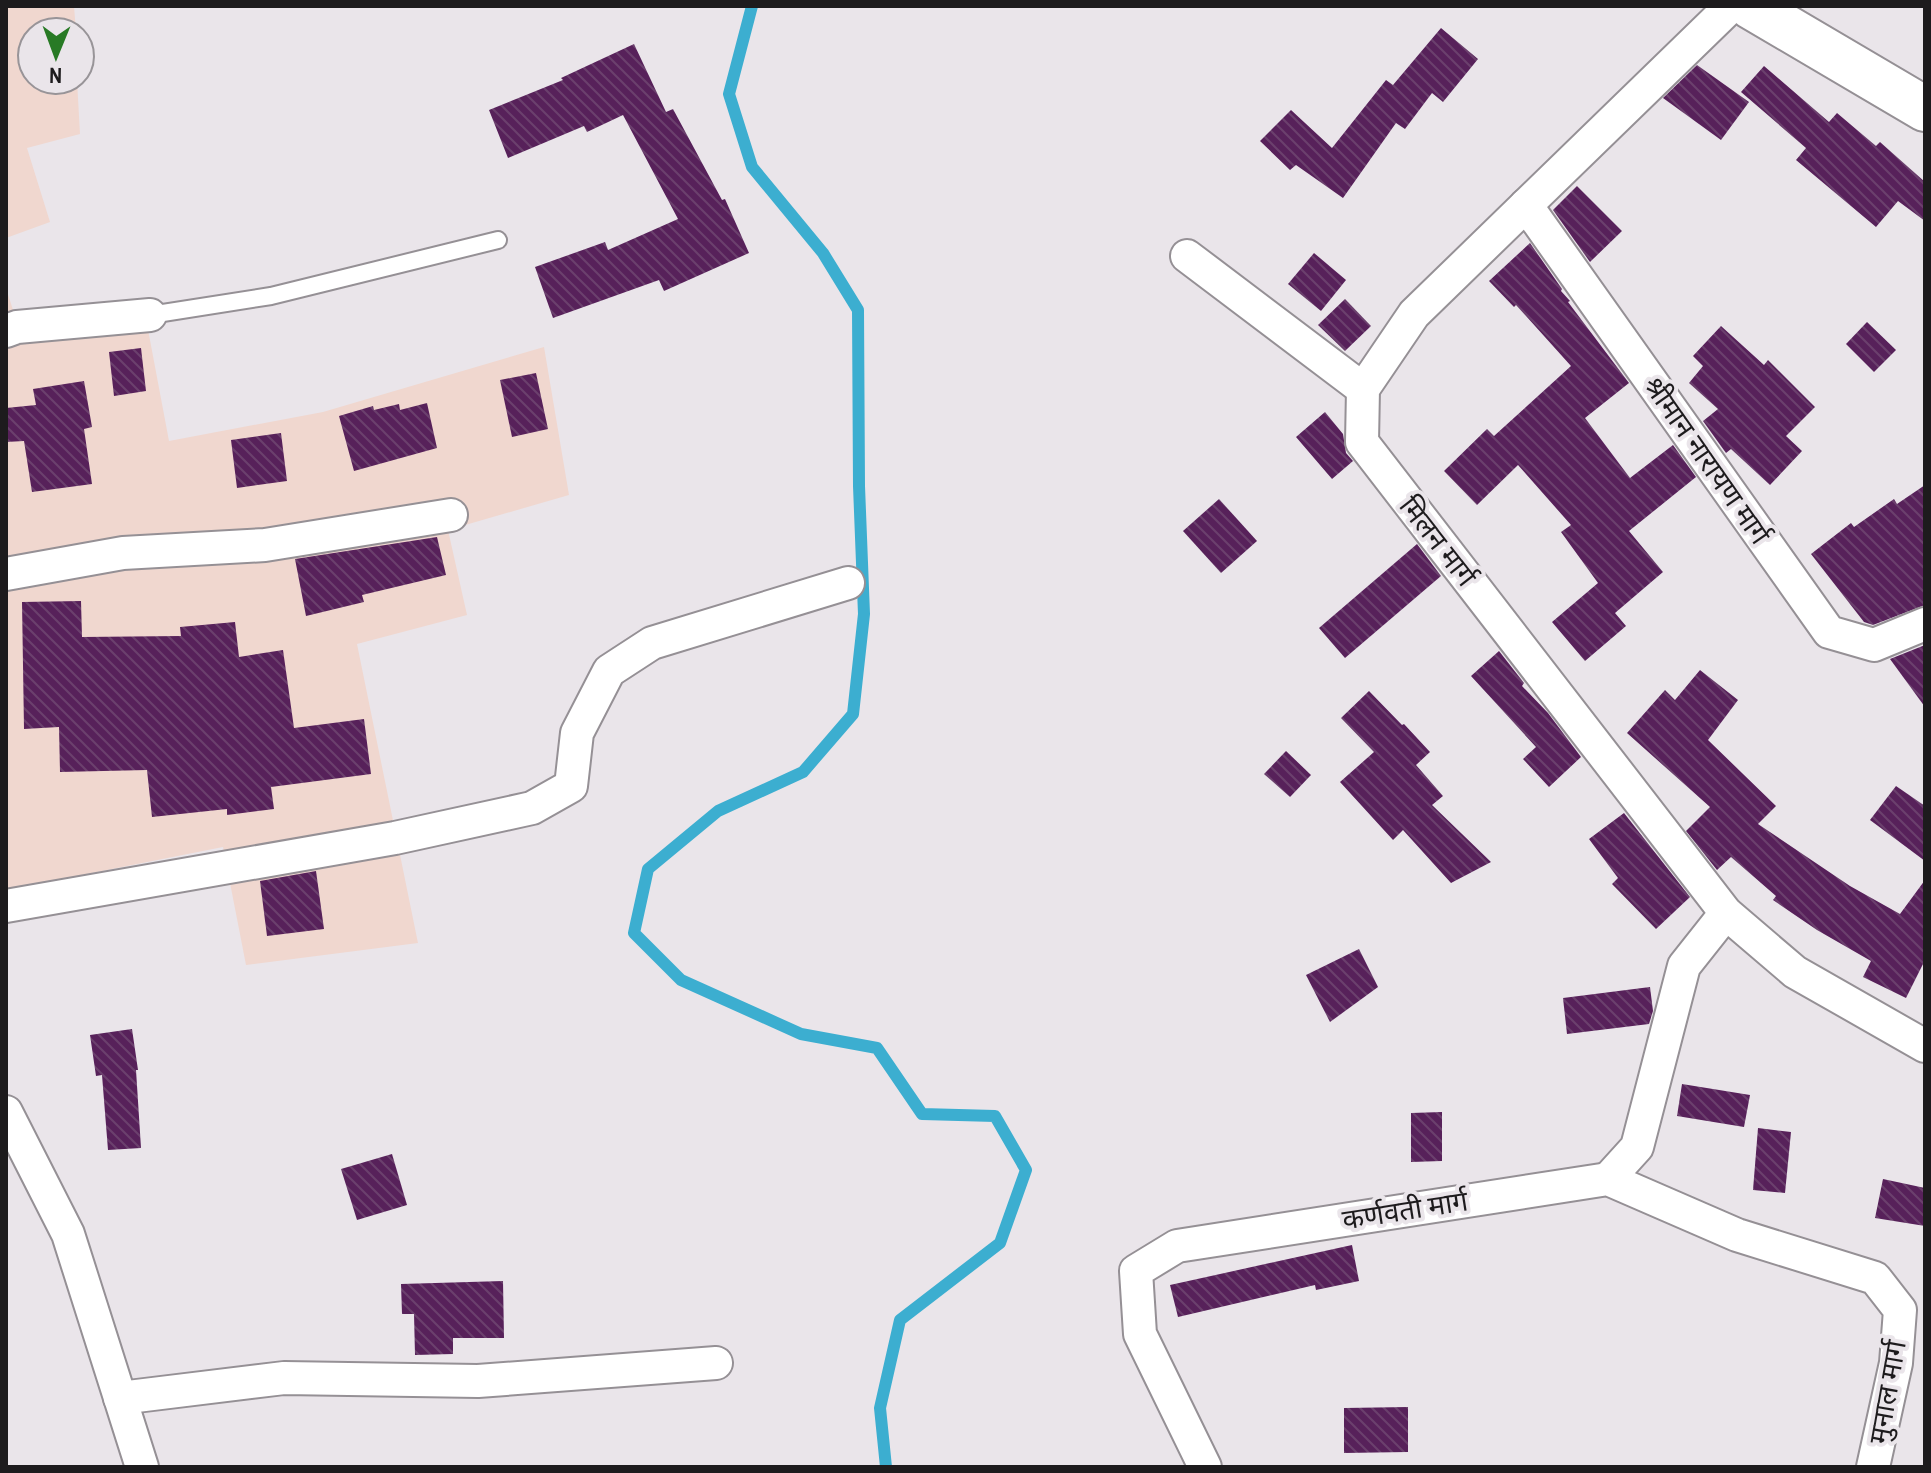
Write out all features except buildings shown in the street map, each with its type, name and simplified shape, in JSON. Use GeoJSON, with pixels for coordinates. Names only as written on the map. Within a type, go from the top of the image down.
{"type":"FeatureCollection","features":[{"type":"Feature","properties":{"kind":"street"},"geometry":{"type":"LineString","coordinates":[[1187,256],[1363,389],[1414,314],[1731,6]]}},
{"type":"Feature","properties":{"kind":"street"},"geometry":{"type":"LineString","coordinates":[[1750,6],[1925,109]]}},
{"type":"Feature","properties":{"kind":"street","name":"श्रीमान नारायण मार्ग"},"geometry":{"type":"LineString","coordinates":[[1526,205],[1829,632],[1874,645],[1925,624]]}},
{"type":"Feature","properties":{"kind":"street"},"geometry":{"type":"LineString","coordinates":[[6,331],[17,327],[150,315]]}},
{"type":"Feature","properties":{"kind":"street","name":"मिलन मार्ग"},"geometry":{"type":"LineString","coordinates":[[1363,389],[1362,442],[1726,913],[1795,972],[1925,1046]]}},
{"type":"Feature","properties":{"kind":"street"},"geometry":{"type":"LineString","coordinates":[[6,574],[123,553],[265,545],[451,515]]}},
{"type":"Feature","properties":{"kind":"street"},"geometry":{"type":"LineString","coordinates":[[6,906],[395,838],[532,808],[571,786],[577,733],[609,671],[652,643],[848,583]]}},
{"type":"Feature","properties":{"kind":"street"},"geometry":{"type":"LineString","coordinates":[[1608,1179],[1637,1147],[1684,966],[1726,913]]}},
{"type":"Feature","properties":{"kind":"street"},"geometry":{"type":"LineString","coordinates":[[6,1112],[68,1234],[142,1467]]}},
{"type":"Feature","properties":{"kind":"street","name":"मुनाल मार्ग"},"geometry":{"type":"LineString","coordinates":[[1608,1179],[1737,1235],[1875,1278],[1900,1310],[1896,1363],[1873,1467]]}},
{"type":"Feature","properties":{"kind":"street","name":"कर्णवती मार्ग"},"geometry":{"type":"LineString","coordinates":[[1205,1467],[1140,1334],[1136,1271],[1177,1246],[1608,1179]]}},
{"type":"Feature","properties":{"kind":"street"},"geometry":{"type":"LineString","coordinates":[[120,1398],[284,1378],[478,1381],[716,1363]]}},
{"type":"Feature","properties":{"kind":"lane"},"geometry":{"type":"LineString","coordinates":[[150,315],[271,296],[498,240]]}},
{"type":"Feature","properties":{"kind":"shaded area"},"geometry":{"type":"Polygon","coordinates":[[[6,6],[74,6],[75,16],[16,16],[16,96],[78,96],[80,134],[27,148],[50,222],[6,238],[6,6]]]}},
{"type":"Feature","properties":{"kind":"shaded area"},"geometry":{"type":"Polygon","coordinates":[[[6,288],[13,310],[143,303],[169,441],[323,412],[544,347],[569,495],[448,530],[467,615],[357,644],[418,943],[246,965],[223,847],[6,890],[6,288]]]}},
{"type":"Feature","properties":{"kind":"waterway"},"geometry":{"type":"LineString","coordinates":[[752,6],[729,94],[752,167],[823,253],[858,310],[859,486],[864,614],[853,714],[803,772],[718,811],[648,869],[634,933],[681,980],[801,1034],[877,1048],[922,1114],[995,1116],[1026,1170],[1000,1243],[900,1320],[880,1408],[886,1467]]}}]}
